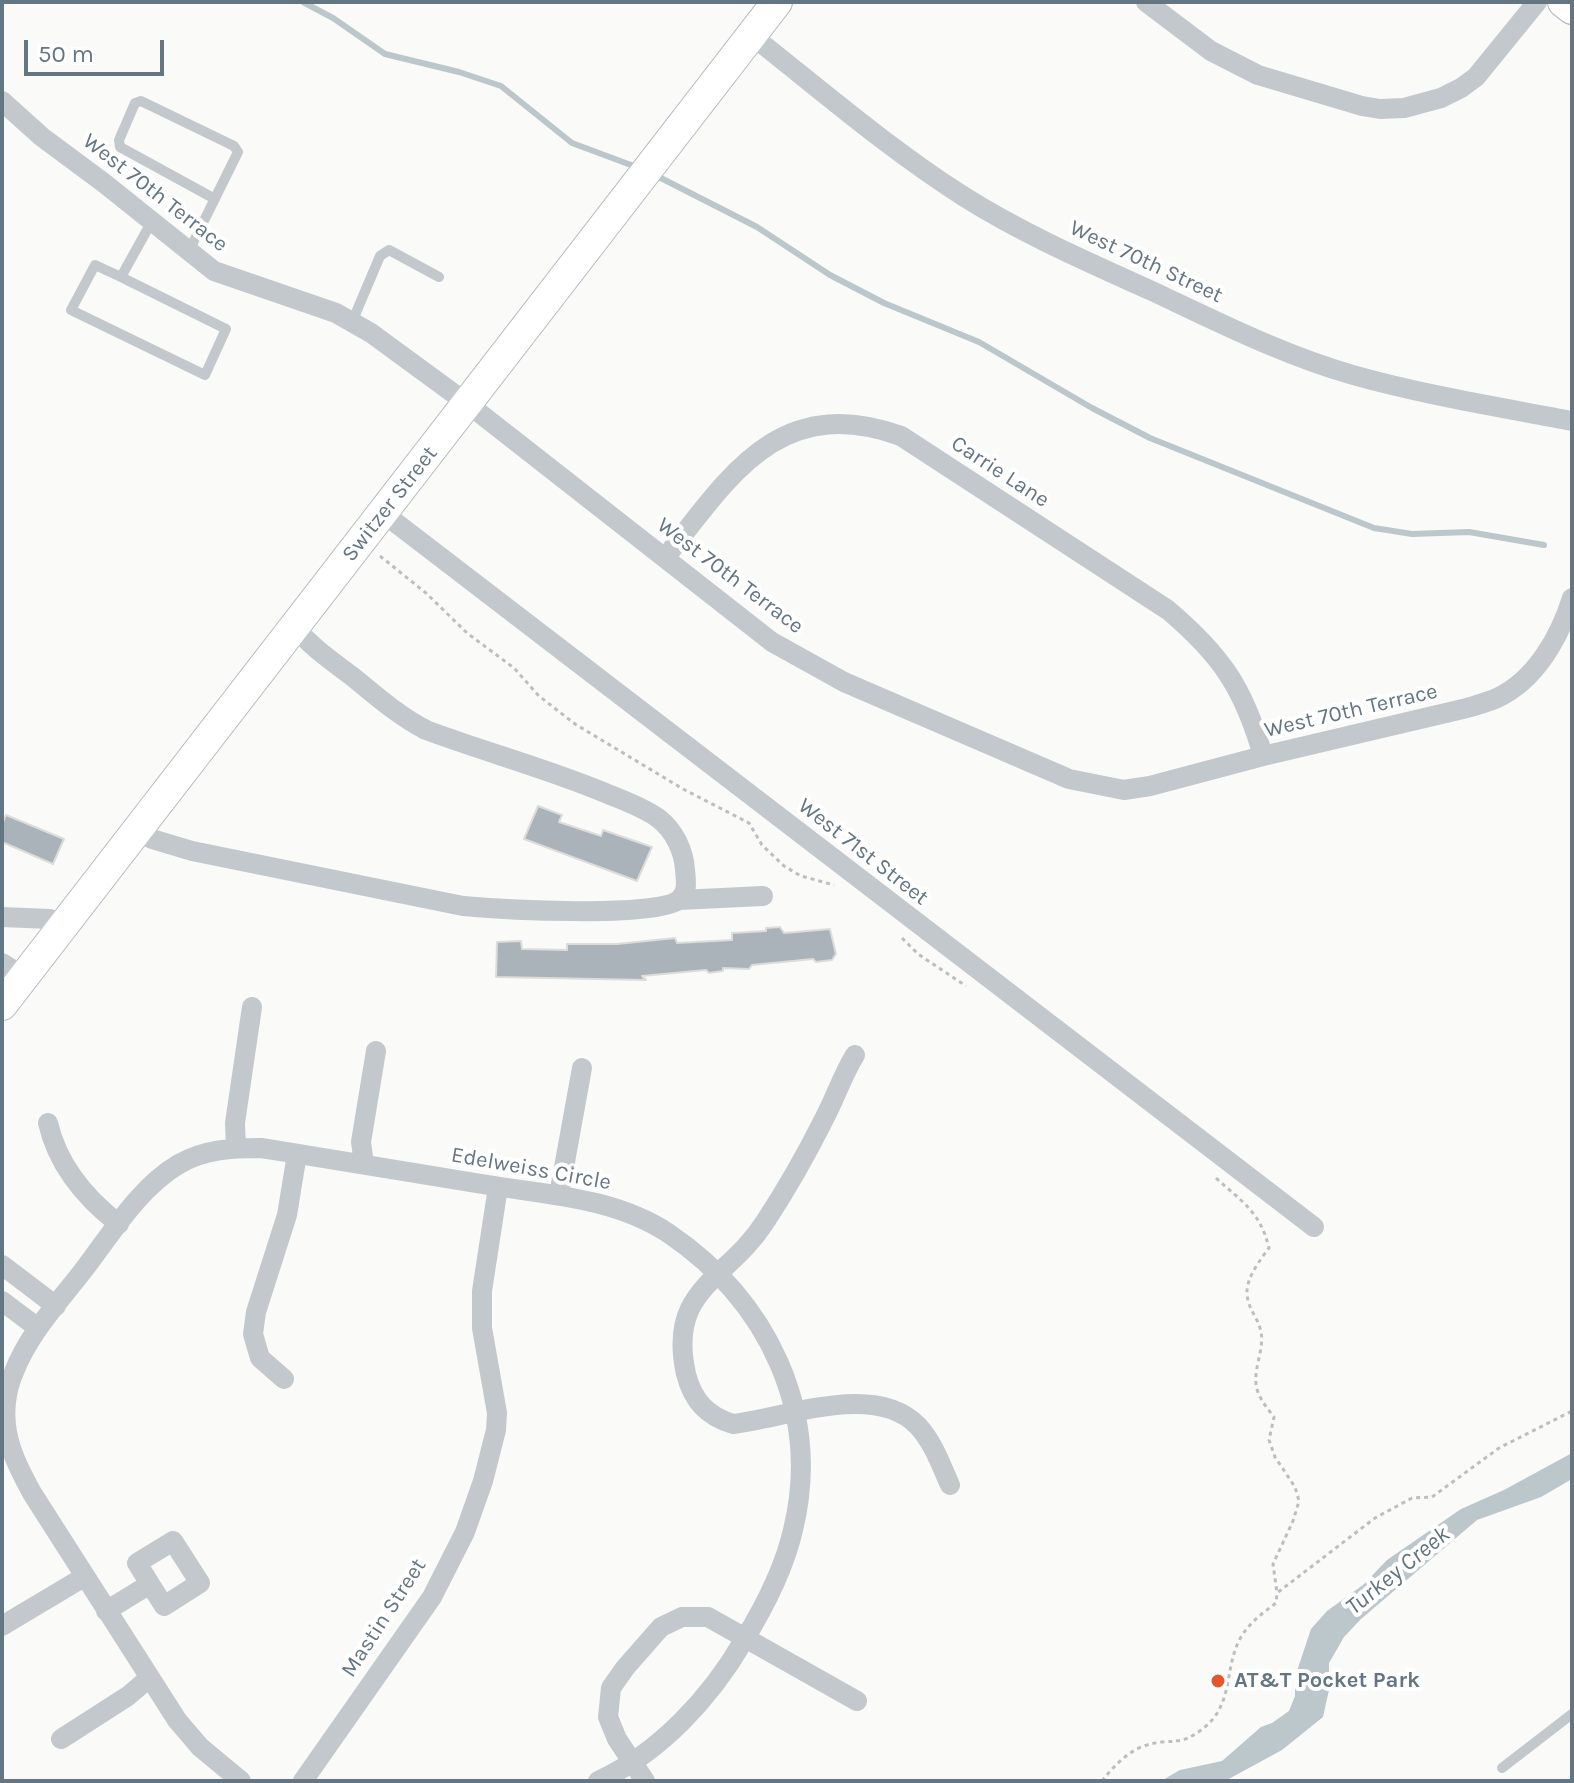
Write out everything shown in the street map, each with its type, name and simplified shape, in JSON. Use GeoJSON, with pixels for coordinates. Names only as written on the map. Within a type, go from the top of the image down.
{"type":"FeatureCollection","features":[{"type":"Feature","properties":{"kind":"street","name":"Switzer Street"},"geometry":{"type":"LineString","coordinates":[[2,1005],[13,970],[62,927],[777,2]]}},
{"type":"Feature","properties":{"kind":"street"},"geometry":{"type":"LineString","coordinates":[[1146,2],[1211,51],[1258,75],[1380,109],[1404,108],[1441,98],[1461,88],[1476,77],[1537,2]]}},
{"type":"Feature","properties":{"kind":"street"},"geometry":{"type":"LineString","coordinates":[[1563,2],[1572,9]]}},
{"type":"Feature","properties":{"kind":"street","name":"West 70th Street"},"geometry":{"type":"LineString","coordinates":[[751,35],[905,156],[963,196],[1036,237],[1248,336],[1352,375],[1572,421]]}},
{"type":"Feature","properties":{"kind":"street","name":"West 70th Terrace"},"geometry":{"type":"LineString","coordinates":[[2,101],[42,137],[214,271],[336,313],[352,322],[468,404],[772,642],[844,682],[1069,779],[1124,790],[1467,708],[1500,697],[1527,676],[1550,648],[1572,598]]}},
{"type":"Feature","properties":{"kind":"street","name":"Carrie Lane"},"geometry":{"type":"LineString","coordinates":[[665,558],[724,483],[757,452],[774,441],[828,424],[885,430],[901,436],[1154,601],[1202,639],[1238,689],[1263,756]]}},
{"type":"Feature","properties":{"kind":"street","name":"West 71st Street"},"geometry":{"type":"LineString","coordinates":[[383,513],[1314,1227]]}},
{"type":"Feature","properties":{"kind":"street"},"geometry":{"type":"LineString","coordinates":[[295,627],[307,641],[407,720],[426,730],[580,783],[642,808],[661,820],[676,837],[685,863],[686,888],[679,900]]}},
{"type":"Feature","properties":{"kind":"street"},"geometry":{"type":"LineString","coordinates":[[137,830],[152,839],[192,851],[463,906],[504,910],[617,910],[667,905],[679,900],[763,896]]}},
{"type":"Feature","properties":{"kind":"street"},"geometry":{"type":"LineString","coordinates":[[2,917],[50,919],[62,927]]}},
{"type":"Feature","properties":{"kind":"street"},"geometry":{"type":"LineString","coordinates":[[236,1148],[235,1123],[252,1007]]}},
{"type":"Feature","properties":{"kind":"street"},"geometry":{"type":"LineString","coordinates":[[364,1164],[361,1142],[376,1051]]}},
{"type":"Feature","properties":{"kind":"street"},"geometry":{"type":"LineString","coordinates":[[855,1055],[844,1072],[824,1120],[764,1224],[702,1290],[687,1312],[682,1330],[687,1378],[697,1402],[715,1418],[733,1424],[858,1403],[885,1406],[916,1424],[931,1444],[950,1485]]}},
{"type":"Feature","properties":{"kind":"street"},"geometry":{"type":"LineString","coordinates":[[559,1195],[582,1068]]}},
{"type":"Feature","properties":{"kind":"street"},"geometry":{"type":"LineString","coordinates":[[48,1123],[51,1138],[80,1190],[119,1224]]}},
{"type":"Feature","properties":{"kind":"street","name":"Edelweiss Circle"},"geometry":{"type":"LineString","coordinates":[[241,1781],[200,1747],[148,1679],[16,1464],[4,1416],[14,1372],[38,1328],[152,1184],[182,1162],[210,1151],[236,1148],[261,1148],[559,1195],[633,1215],[667,1232],[719,1274],[733,1288],[765,1333],[781,1368],[795,1413],[800,1461],[798,1509],[793,1534],[766,1602],[710,1691],[674,1728],[632,1761],[598,1781]]}},
{"type":"Feature","properties":{"kind":"street"},"geometry":{"type":"LineString","coordinates":[[284,1379],[260,1358],[253,1334],[256,1312],[287,1215],[297,1154]]}},
{"type":"Feature","properties":{"kind":"street","name":"Mastin Street"},"geometry":{"type":"LineString","coordinates":[[303,1781],[432,1597],[465,1532],[483,1481],[496,1430],[497,1413],[482,1315],[482,1291],[498,1187]]}},
{"type":"Feature","properties":{"kind":"street"},"geometry":{"type":"LineString","coordinates":[[2,1265],[56,1306]]}},
{"type":"Feature","properties":{"kind":"street"},"geometry":{"type":"LineString","coordinates":[[2,1301],[38,1328]]}},
{"type":"Feature","properties":{"kind":"street"},"geometry":{"type":"LineString","coordinates":[[2,1626],[84,1577]]}},
{"type":"Feature","properties":{"kind":"street"},"geometry":{"type":"LineString","coordinates":[[106,1611],[150,1584]]}},
{"type":"Feature","properties":{"kind":"street"},"geometry":{"type":"LineString","coordinates":[[645,1781],[617,1739],[608,1717],[611,1688],[661,1627],[682,1617],[708,1617],[857,1701]]}},
{"type":"Feature","properties":{"kind":"street"},"geometry":{"type":"LineString","coordinates":[[61,1739],[128,1696],[148,1679]]}},
{"type":"Feature","properties":{"kind":"lane"},"geometry":{"type":"LineString","coordinates":[[189,251],[215,199],[238,152],[234,146],[141,101],[135,103],[119,140],[120,147],[215,199]]}},
{"type":"Feature","properties":{"kind":"lane"},"geometry":{"type":"LineString","coordinates":[[121,277],[152,221]]}},
{"type":"Feature","properties":{"kind":"lane"},"geometry":{"type":"LineString","coordinates":[[352,322],[380,256],[389,250],[439,277]]}},
{"type":"Feature","properties":{"kind":"lane"},"geometry":{"type":"LineString","coordinates":[[95,265],[121,277],[226,329],[205,375],[71,310],[95,265]]}},
{"type":"Feature","properties":{"kind":"lane"},"geometry":{"type":"LineString","coordinates":[[1502,1768],[1572,1714]]}},
{"type":"Feature","properties":{"kind":"path"},"geometry":{"type":"LineString","coordinates":[[373,550],[426,593],[467,633],[514,668],[539,696],[575,724],[683,789],[749,823],[762,845],[784,866],[801,876],[844,888]]}},
{"type":"Feature","properties":{"kind":"path"},"geometry":{"type":"LineString","coordinates":[[901,936],[918,954],[973,991]]}},
{"type":"Feature","properties":{"kind":"path"},"geometry":{"type":"LineString","coordinates":[[1102,1781],[1119,1761],[1144,1745],[1183,1742],[1207,1725],[1221,1709],[1229,1687],[1232,1661],[1241,1638],[1256,1618],[1276,1603],[1273,1564],[1299,1501],[1295,1487],[1275,1457],[1269,1440],[1274,1417],[1256,1384],[1261,1329],[1250,1309],[1247,1290],[1257,1264],[1269,1248],[1264,1229],[1255,1213],[1208,1171]]}},
{"type":"Feature","properties":{"kind":"path"},"geometry":{"type":"LineString","coordinates":[[1277,1593],[1375,1518],[1412,1498],[1432,1497],[1499,1448],[1572,1411]]}},
{"type":"Feature","properties":{"kind":"water","name":"Turkey Creek"},"geometry":{"type":"Polygon","coordinates":[[[1572,1453],[1572,1479],[1541,1497],[1477,1520],[1361,1619],[1344,1637],[1329,1663],[1329,1690],[1323,1717],[1282,1750],[1225,1781],[1161,1781],[1180,1770],[1222,1761],[1261,1727],[1289,1711],[1295,1696],[1295,1677],[1311,1629],[1327,1611],[1363,1585],[1387,1560],[1461,1509],[1504,1490],[1572,1453]]]}},
{"type":"Feature","properties":{"kind":"building"},"geometry":{"type":"Polygon","coordinates":[[[538,806],[562,815],[559,822],[601,836],[603,830],[652,847],[637,881],[524,839],[538,806]]]}},
{"type":"Feature","properties":{"kind":"building"},"geometry":{"type":"Polygon","coordinates":[[[6,815],[64,839],[53,864],[2,842],[2,825],[6,815]]]}},
{"type":"Feature","properties":{"kind":"building"},"geometry":{"type":"Polygon","coordinates":[[[780,927],[784,933],[830,929],[836,954],[832,960],[816,962],[813,959],[752,965],[749,969],[723,968],[723,971],[709,973],[706,970],[642,976],[646,980],[496,977],[497,942],[521,941],[522,949],[567,950],[567,944],[617,944],[675,938],[677,943],[732,940],[732,933],[780,927]]]}},
{"type":"Feature","properties":{"kind":"waterway"},"geometry":{"type":"LineString","coordinates":[[303,2],[333,18],[385,54],[501,86],[572,143],[639,168]]}},
{"type":"Feature","properties":{"kind":"waterway"},"geometry":{"type":"LineString","coordinates":[[653,174],[757,227],[830,275],[884,303],[979,342],[1150,438],[1374,528],[1412,534],[1469,532],[1544,545]]}},
{"type":"Feature","properties":{"kind":"place","name":"AT&T Pocket Park"},"geometry":{"type":"Point","coordinates":[1218,1681]}}]}
